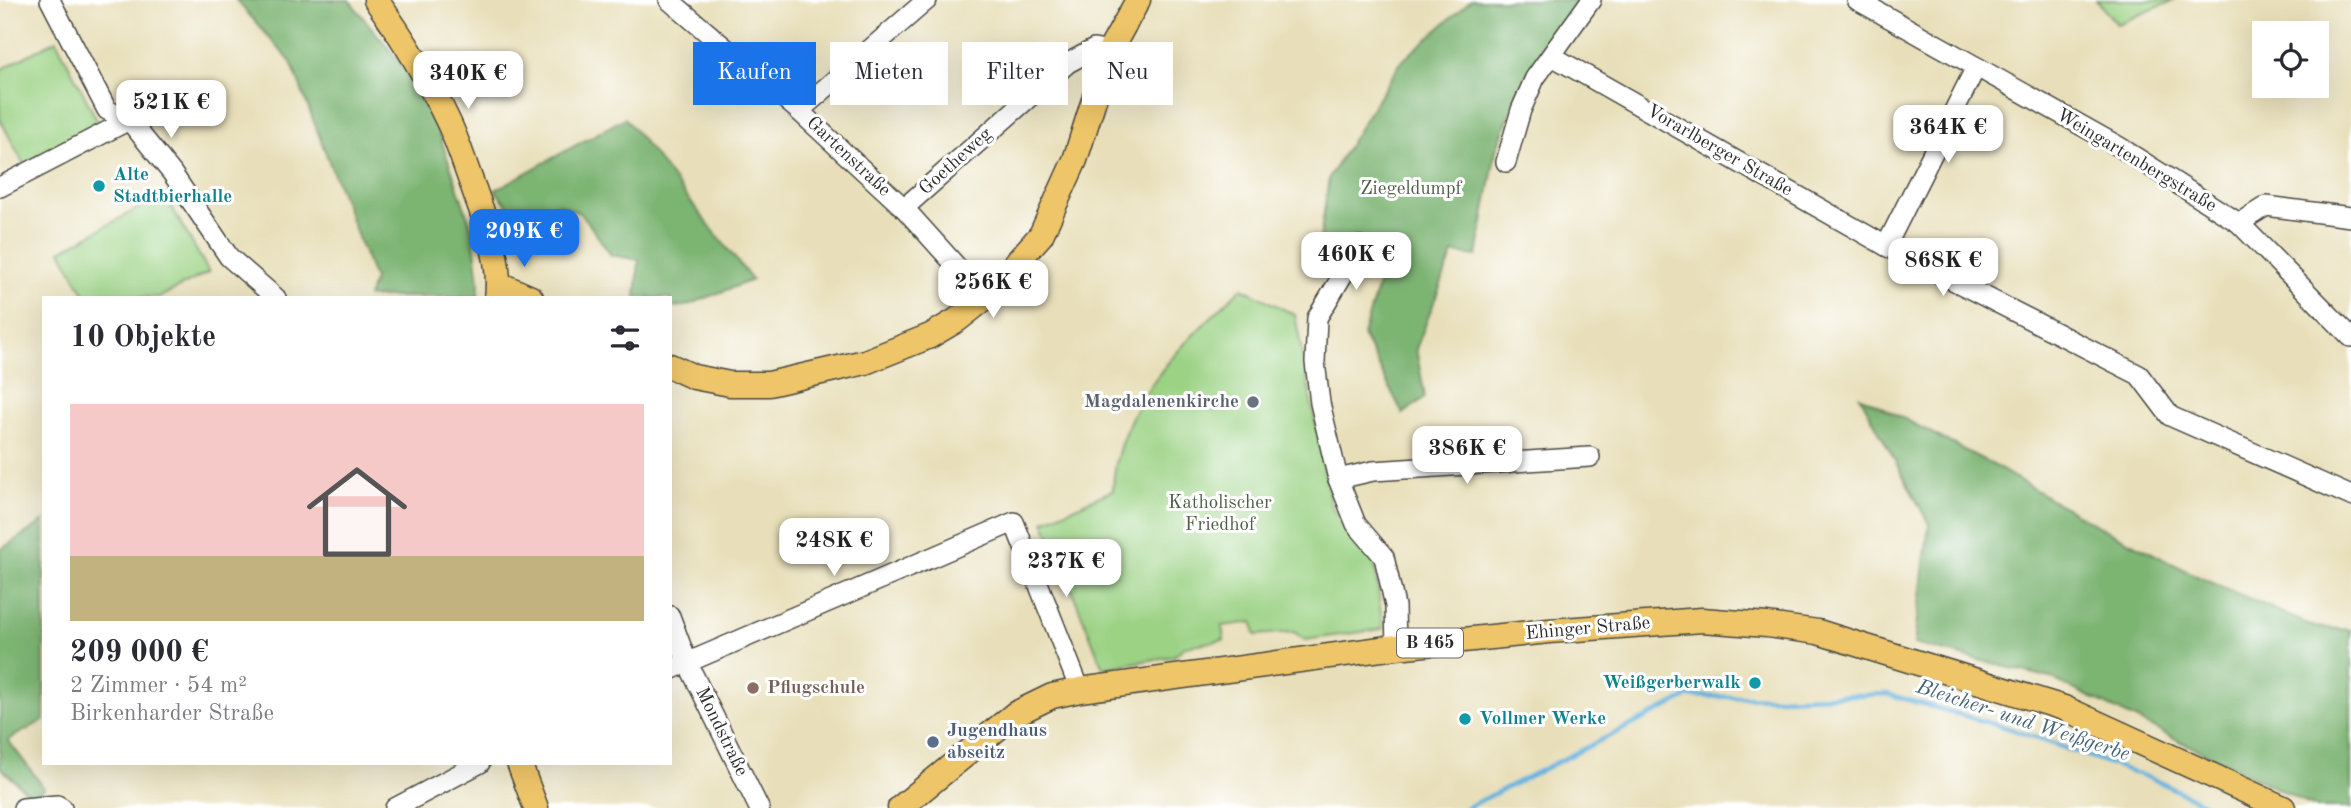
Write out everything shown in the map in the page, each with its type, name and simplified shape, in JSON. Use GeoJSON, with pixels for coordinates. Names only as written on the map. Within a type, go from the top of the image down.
{"type":"FeatureCollection","features":[{"type":"Feature","properties":{"kind":"main road"},"geometry":{"type":"LineString","coordinates":[[376,0],[408,44],[448,121],[495,253],[498,291],[522,296]]}},
{"type":"Feature","properties":{"kind":"main road"},"geometry":{"type":"LineString","coordinates":[[1115,42],[1138,0]]}},
{"type":"Feature","properties":{"kind":"main road"},"geometry":{"type":"LineString","coordinates":[[672,367],[694,377],[769,384],[865,362],[930,336],[957,320],[985,298],[1041,235],[1075,160],[1092,105]]}},
{"type":"Feature","properties":{"kind":"main road","name":"Ehinger Straße"},"geometry":{"type":"LineString","coordinates":[[900,808],[1015,714],[1052,696],[1396,647],[1549,631],[1702,620],[1818,632],[2064,708],[2283,808]]}},
{"type":"Feature","properties":{"kind":"main road"},"geometry":{"type":"LineString","coordinates":[[520,765],[536,808]]}},
{"type":"Feature","properties":{"kind":"street"},"geometry":{"type":"LineString","coordinates":[[50,0],[107,110],[128,120],[172,173],[229,257],[274,296]]}},
{"type":"Feature","properties":{"kind":"street","name":"Gartenstraße"},"geometry":{"type":"LineString","coordinates":[[669,0],[799,111],[904,208],[985,298]]}},
{"type":"Feature","properties":{"kind":"street"},"geometry":{"type":"LineString","coordinates":[[799,111],[928,0]]}},
{"type":"Feature","properties":{"kind":"street"},"geometry":{"type":"LineString","coordinates":[[1506,162],[1521,110],[1535,78],[1591,0]]}},
{"type":"Feature","properties":{"kind":"street","name":"Weingartenbergstraße"},"geometry":{"type":"LineString","coordinates":[[1857,0],[2118,146],[2239,223],[2351,337]]}},
{"type":"Feature","properties":{"kind":"street","name":"Goetheweg"},"geometry":{"type":"LineString","coordinates":[[904,208],[1068,63],[1082,55]]}},
{"type":"Feature","properties":{"kind":"street","name":"Vorarlberger Straße"},"geometry":{"type":"LineString","coordinates":[[1552,56],[1885,246],[2139,375],[2170,416],[2351,496]]}},
{"type":"Feature","properties":{"kind":"street"},"geometry":{"type":"LineString","coordinates":[[1885,246],[1976,66]]}},
{"type":"Feature","properties":{"kind":"street"},"geometry":{"type":"LineString","coordinates":[[0,187],[128,120]]}},
{"type":"Feature","properties":{"kind":"street"},"geometry":{"type":"LineString","coordinates":[[2239,223],[2266,206],[2351,217]]}},
{"type":"Feature","properties":{"kind":"street"},"geometry":{"type":"LineString","coordinates":[[1360,246],[1317,318],[1315,362],[1320,403],[1338,479],[1356,524],[1384,557],[1395,606],[1396,647]]}},
{"type":"Feature","properties":{"kind":"street"},"geometry":{"type":"LineString","coordinates":[[1338,479],[1373,471],[1590,457]]}},
{"type":"Feature","properties":{"kind":"street"},"geometry":{"type":"LineString","coordinates":[[679,666],[1014,522],[1080,690]]}},
{"type":"Feature","properties":{"kind":"street","name":"Mondstraße"},"geometry":{"type":"LineString","coordinates":[[672,626],[679,666],[759,808]]}},
{"type":"Feature","properties":{"kind":"street"},"geometry":{"type":"LineString","coordinates":[[395,808],[476,765]]}},
{"type":"Feature","properties":{"kind":"street"},"geometry":{"type":"LineString","coordinates":[[23,808],[57,805],[62,808]]}},
{"type":"Feature","properties":{"kind":"green space"},"geometry":{"type":"Polygon","coordinates":[[[236,0],[349,0],[404,67],[438,131],[473,232],[478,296],[368,296],[374,279],[291,62],[236,0]]]}},
{"type":"Feature","properties":{"kind":"green space","name":"Ziegeldumpf"},"geometry":{"type":"Polygon","coordinates":[[[1471,0],[1580,0],[1524,78],[1496,150],[1477,256],[1453,253],[1416,349],[1425,397],[1403,414],[1363,335],[1384,266],[1348,244],[1315,274],[1329,177],[1401,62],[1471,0]]]}},
{"type":"Feature","properties":{"kind":"green space"},"geometry":{"type":"Polygon","coordinates":[[[2096,0],[2175,0],[2117,24],[2096,0]]]}},
{"type":"Feature","properties":{"kind":"green space"},"geometry":{"type":"Polygon","coordinates":[[[56,40],[100,126],[24,165],[0,119],[0,70],[56,40]]]}},
{"type":"Feature","properties":{"kind":"green space"},"geometry":{"type":"Polygon","coordinates":[[[625,118],[752,280],[685,306],[672,307],[672,296],[636,296],[639,260],[611,255],[582,214],[559,204],[522,223],[495,190],[625,118]]]}},
{"type":"Feature","properties":{"kind":"green space"},"geometry":{"type":"Polygon","coordinates":[[[164,194],[209,272],[162,296],[85,296],[61,251],[164,194]]]}},
{"type":"Feature","properties":{"kind":"green space","name":"Katholischer Friedhof"},"geometry":{"type":"Polygon","coordinates":[[[1242,288],[1295,315],[1331,507],[1374,559],[1383,629],[1305,640],[1294,632],[1255,635],[1253,622],[1222,626],[1224,640],[1186,646],[1174,656],[1103,668],[1044,521],[1113,490],[1117,459],[1126,430],[1139,403],[1176,353],[1242,288]]]}},
{"type":"Feature","properties":{"kind":"green space"},"geometry":{"type":"Polygon","coordinates":[[[1860,396],[1993,465],[2085,519],[2199,577],[2315,627],[2351,630],[2351,808],[2317,808],[2051,678],[1914,644],[1929,524],[1860,396]]]}},
{"type":"Feature","properties":{"kind":"green space"},"geometry":{"type":"Polygon","coordinates":[[[42,522],[42,721],[8,740],[44,788],[34,799],[0,767],[0,550],[42,522]]]}},
{"type":"Feature","properties":{"kind":"waterway","name":"Bleicher- und Weißgerbe"},"geometry":{"type":"LineString","coordinates":[[1466,808],[1689,696],[1778,698],[1887,694],[2011,729],[2155,780],[2213,808]]}},
{"type":"Feature","properties":{"kind":"place","name":"Alte Stadtbierhalle"},"geometry":{"type":"Point","coordinates":[99,186]}},
{"type":"Feature","properties":{"kind":"place","name":"Magdalenenkirche"},"geometry":{"type":"Point","coordinates":[1253,402]}},
{"type":"Feature","properties":{"kind":"place","name":"Weißgerberwalk"},"geometry":{"type":"Point","coordinates":[1755,683]}},
{"type":"Feature","properties":{"kind":"place","name":"Pflugschule"},"geometry":{"type":"Point","coordinates":[753,688]}},
{"type":"Feature","properties":{"kind":"place","name":"Vollmer Werke"},"geometry":{"type":"Point","coordinates":[1465,719]}},
{"type":"Feature","properties":{"kind":"place","name":"Jugendhaus abseitz"},"geometry":{"type":"Point","coordinates":[933,742]}}]}
